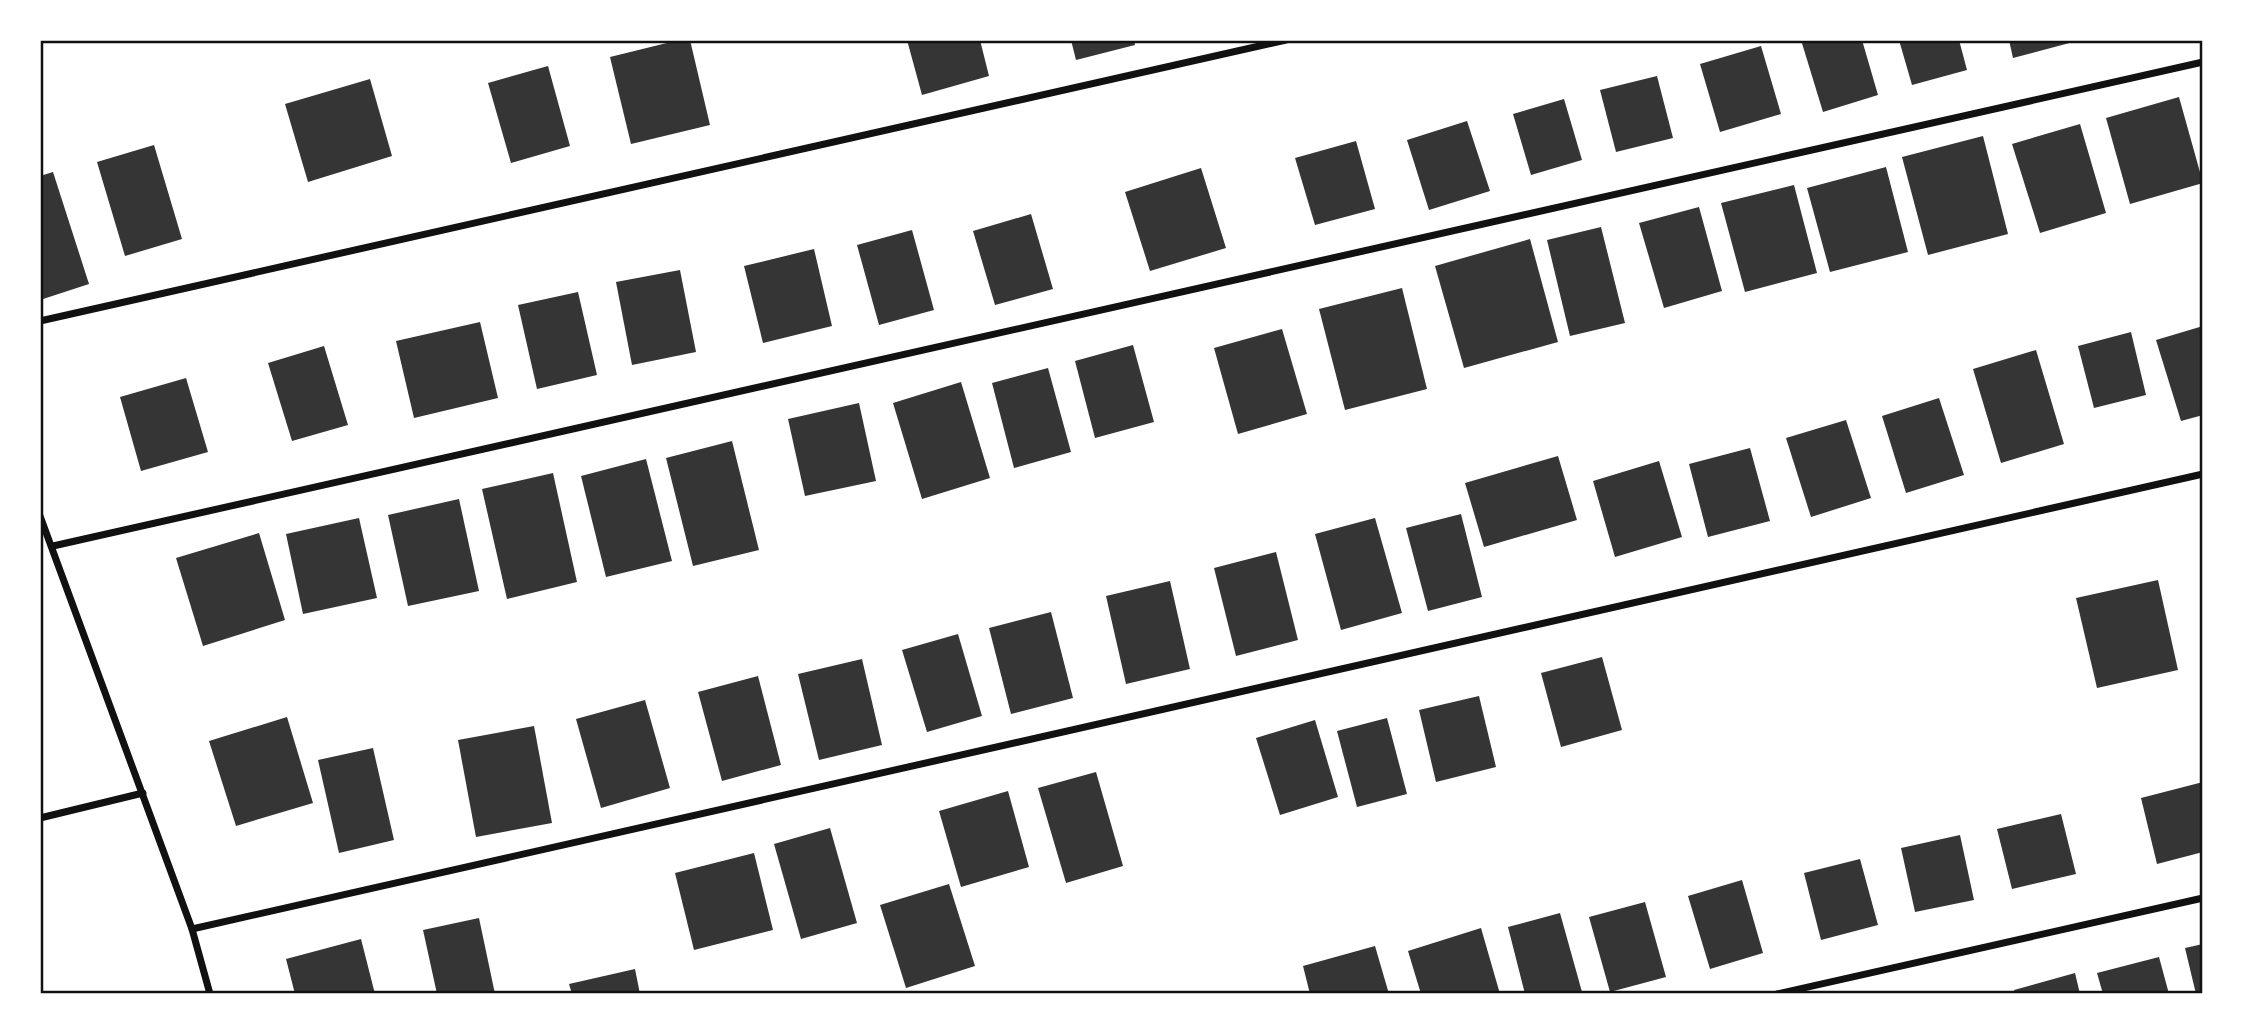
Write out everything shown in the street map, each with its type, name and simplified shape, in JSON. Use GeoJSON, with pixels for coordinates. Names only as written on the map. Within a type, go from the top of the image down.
{"type":"FeatureCollection","features":[{"type":"Feature","properties":{"kind":"street"},"geometry":{"type":"LineString","coordinates":[[40,321],[1286,40]]}},
{"type":"Feature","properties":{"kind":"street"},"geometry":{"type":"LineString","coordinates":[[53,546],[2203,62]]}},
{"type":"Feature","properties":{"kind":"street"},"geometry":{"type":"LineString","coordinates":[[192,929],[2203,474]]}},
{"type":"Feature","properties":{"kind":"street"},"geometry":{"type":"LineString","coordinates":[[40,516],[192,929],[210,994]]}},
{"type":"Feature","properties":{"kind":"street"},"geometry":{"type":"LineString","coordinates":[[40,818],[143,793]]}},
{"type":"Feature","properties":{"kind":"street"},"geometry":{"type":"LineString","coordinates":[[1777,994],[2203,898]]}},
{"type":"Feature","properties":{"kind":"building"},"geometry":{"type":"Polygon","coordinates":[[[679,40],[690,40],[710,125],[631,144],[610,57],[679,40]]]}},
{"type":"Feature","properties":{"kind":"building"},"geometry":{"type":"Polygon","coordinates":[[[907,40],[980,40],[989,76],[922,95],[907,40]]]}},
{"type":"Feature","properties":{"kind":"building"},"geometry":{"type":"Polygon","coordinates":[[[1071,40],[1134,40],[1135,45],[1076,60],[1071,40]]]}},
{"type":"Feature","properties":{"kind":"building"},"geometry":{"type":"Polygon","coordinates":[[[1801,40],[1862,40],[1878,95],[1823,112],[1801,40]]]}},
{"type":"Feature","properties":{"kind":"building"},"geometry":{"type":"Polygon","coordinates":[[[1899,40],[1959,40],[1967,70],[1912,85],[1899,40]]]}},
{"type":"Feature","properties":{"kind":"building"},"geometry":{"type":"Polygon","coordinates":[[[2009,40],[2077,40],[2077,41],[2013,58],[2009,40]]]}},
{"type":"Feature","properties":{"kind":"building"},"geometry":{"type":"Polygon","coordinates":[[[1761,46],[1781,114],[1720,132],[1700,64],[1761,46]]]}},
{"type":"Feature","properties":{"kind":"building"},"geometry":{"type":"Polygon","coordinates":[[[548,66],[570,146],[511,163],[488,83],[548,66]]]}},
{"type":"Feature","properties":{"kind":"building"},"geometry":{"type":"Polygon","coordinates":[[[1657,76],[1673,138],[1616,152],[1600,90],[1657,76]]]}},
{"type":"Feature","properties":{"kind":"building"},"geometry":{"type":"Polygon","coordinates":[[[370,79],[392,156],[308,182],[285,104],[370,79]]]}},
{"type":"Feature","properties":{"kind":"building"},"geometry":{"type":"Polygon","coordinates":[[[2179,97],[2203,183],[2130,204],[2106,118],[2179,97]]]}},
{"type":"Feature","properties":{"kind":"building"},"geometry":{"type":"Polygon","coordinates":[[[1564,99],[1582,160],[1531,175],[1513,114],[1564,99]]]}},
{"type":"Feature","properties":{"kind":"building"},"geometry":{"type":"Polygon","coordinates":[[[1467,121],[1490,191],[1429,210],[1407,140],[1467,121]]]}},
{"type":"Feature","properties":{"kind":"building"},"geometry":{"type":"Polygon","coordinates":[[[2080,124],[2106,213],[2040,233],[2012,144],[2080,124]]]}},
{"type":"Feature","properties":{"kind":"building"},"geometry":{"type":"Polygon","coordinates":[[[1983,136],[2008,234],[1928,255],[1902,157],[1983,136]]]}},
{"type":"Feature","properties":{"kind":"building"},"geometry":{"type":"Polygon","coordinates":[[[1356,141],[1375,209],[1315,225],[1295,158],[1356,141]]]}},
{"type":"Feature","properties":{"kind":"building"},"geometry":{"type":"Polygon","coordinates":[[[154,145],[182,239],[125,256],[97,162],[154,145]]]}},
{"type":"Feature","properties":{"kind":"building"},"geometry":{"type":"Polygon","coordinates":[[[1886,167],[1908,252],[1830,272],[1807,188],[1886,167]]]}},
{"type":"Feature","properties":{"kind":"building"},"geometry":{"type":"Polygon","coordinates":[[[1201,168],[1226,248],[1150,271],[1125,192],[1201,168]]]}},
{"type":"Feature","properties":{"kind":"building"},"geometry":{"type":"Polygon","coordinates":[[[53,172],[89,284],[40,300],[40,176],[53,172]]]}},
{"type":"Feature","properties":{"kind":"building"},"geometry":{"type":"Polygon","coordinates":[[[1794,185],[1817,273],[1745,292],[1721,203],[1794,185]]]}},
{"type":"Feature","properties":{"kind":"building"},"geometry":{"type":"Polygon","coordinates":[[[1699,207],[1722,291],[1664,308],[1639,223],[1699,207]]]}},
{"type":"Feature","properties":{"kind":"building"},"geometry":{"type":"Polygon","coordinates":[[[1031,214],[1053,289],[995,305],[973,231],[1031,214]]]}},
{"type":"Feature","properties":{"kind":"building"},"geometry":{"type":"Polygon","coordinates":[[[1601,227],[1625,323],[1570,336],[1547,240],[1601,227]]]}},
{"type":"Feature","properties":{"kind":"building"},"geometry":{"type":"Polygon","coordinates":[[[912,230],[934,310],[879,325],[857,245],[912,230]]]}},
{"type":"Feature","properties":{"kind":"building"},"geometry":{"type":"Polygon","coordinates":[[[1530,239],[1558,342],[1464,368],[1435,266],[1530,239]]]}},
{"type":"Feature","properties":{"kind":"building"},"geometry":{"type":"Polygon","coordinates":[[[814,249],[832,326],[763,343],[744,266],[814,249]]]}},
{"type":"Feature","properties":{"kind":"building"},"geometry":{"type":"Polygon","coordinates":[[[680,270],[696,352],[632,365],[616,282],[680,270]]]}},
{"type":"Feature","properties":{"kind":"building"},"geometry":{"type":"Polygon","coordinates":[[[1402,288],[1427,389],[1345,410],[1319,309],[1402,288]]]}},
{"type":"Feature","properties":{"kind":"building"},"geometry":{"type":"Polygon","coordinates":[[[578,292],[597,375],[537,389],[518,305],[578,292]]]}},
{"type":"Feature","properties":{"kind":"building"},"geometry":{"type":"Polygon","coordinates":[[[480,322],[498,398],[414,418],[396,341],[480,322]]]}},
{"type":"Feature","properties":{"kind":"building"},"geometry":{"type":"Polygon","coordinates":[[[2203,326],[2203,415],[2181,421],[2156,340],[2203,326]]]}},
{"type":"Feature","properties":{"kind":"building"},"geometry":{"type":"Polygon","coordinates":[[[1282,329],[1307,414],[1238,434],[1214,348],[1282,329]]]}},
{"type":"Feature","properties":{"kind":"building"},"geometry":{"type":"Polygon","coordinates":[[[2131,332],[2146,395],[2094,408],[2078,346],[2131,332]]]}},
{"type":"Feature","properties":{"kind":"building"},"geometry":{"type":"Polygon","coordinates":[[[1133,345],[1154,422],[1095,438],[1075,361],[1133,345]]]}},
{"type":"Feature","properties":{"kind":"building"},"geometry":{"type":"Polygon","coordinates":[[[324,346],[348,425],[292,441],[268,363],[324,346]]]}},
{"type":"Feature","properties":{"kind":"building"},"geometry":{"type":"Polygon","coordinates":[[[2036,350],[2064,444],[2001,463],[1973,369],[2036,350]]]}},
{"type":"Feature","properties":{"kind":"building"},"geometry":{"type":"Polygon","coordinates":[[[1048,368],[1071,452],[1014,468],[992,383],[1048,368]]]}},
{"type":"Feature","properties":{"kind":"building"},"geometry":{"type":"Polygon","coordinates":[[[186,378],[208,452],[141,471],[120,397],[186,378]]]}},
{"type":"Feature","properties":{"kind":"building"},"geometry":{"type":"Polygon","coordinates":[[[961,382],[990,478],[922,499],[893,403],[961,382]]]}},
{"type":"Feature","properties":{"kind":"building"},"geometry":{"type":"Polygon","coordinates":[[[1939,398],[1964,475],[1906,493],[1882,416],[1939,398]]]}},
{"type":"Feature","properties":{"kind":"building"},"geometry":{"type":"Polygon","coordinates":[[[859,403],[876,481],[805,496],[788,419],[859,403]]]}},
{"type":"Feature","properties":{"kind":"building"},"geometry":{"type":"Polygon","coordinates":[[[1846,420],[1871,498],[1811,517],[1786,438],[1846,420]]]}},
{"type":"Feature","properties":{"kind":"building"},"geometry":{"type":"Polygon","coordinates":[[[732,441],[759,550],[693,566],[666,458],[732,441]]]}},
{"type":"Feature","properties":{"kind":"building"},"geometry":{"type":"Polygon","coordinates":[[[1750,448],[1770,521],[1708,537],[1689,464],[1750,448]]]}},
{"type":"Feature","properties":{"kind":"building"},"geometry":{"type":"Polygon","coordinates":[[[1558,456],[1577,520],[1484,547],[1465,483],[1558,456]]]}},
{"type":"Feature","properties":{"kind":"building"},"geometry":{"type":"Polygon","coordinates":[[[646,459],[672,561],[606,577],[581,476],[646,459]]]}},
{"type":"Feature","properties":{"kind":"building"},"geometry":{"type":"Polygon","coordinates":[[[1659,461],[1682,537],[1615,557],[1593,481],[1659,461]]]}},
{"type":"Feature","properties":{"kind":"building"},"geometry":{"type":"Polygon","coordinates":[[[553,473],[577,582],[507,599],[482,489],[553,473]]]}},
{"type":"Feature","properties":{"kind":"building"},"geometry":{"type":"Polygon","coordinates":[[[459,499],[479,591],[408,606],[388,515],[459,499]]]}},
{"type":"Feature","properties":{"kind":"building"},"geometry":{"type":"Polygon","coordinates":[[[1461,514],[1482,597],[1428,611],[1406,528],[1461,514]]]}},
{"type":"Feature","properties":{"kind":"building"},"geometry":{"type":"Polygon","coordinates":[[[359,518],[377,598],[303,614],[286,534],[359,518]]]}},
{"type":"Feature","properties":{"kind":"building"},"geometry":{"type":"Polygon","coordinates":[[[1375,518],[1402,613],[1341,630],[1315,534],[1375,518]]]}},
{"type":"Feature","properties":{"kind":"building"},"geometry":{"type":"Polygon","coordinates":[[[259,533],[285,620],[203,646],[176,558],[259,533]]]}},
{"type":"Feature","properties":{"kind":"building"},"geometry":{"type":"Polygon","coordinates":[[[1276,552],[1298,640],[1236,656],[1214,568],[1276,552]]]}},
{"type":"Feature","properties":{"kind":"building"},"geometry":{"type":"Polygon","coordinates":[[[2158,580],[2178,670],[2097,688],[2076,598],[2158,580]]]}},
{"type":"Feature","properties":{"kind":"building"},"geometry":{"type":"Polygon","coordinates":[[[1170,581],[1190,669],[1126,684],[1106,596],[1170,581]]]}},
{"type":"Feature","properties":{"kind":"building"},"geometry":{"type":"Polygon","coordinates":[[[1051,612],[1073,698],[1011,714],[989,628],[1051,612]]]}},
{"type":"Feature","properties":{"kind":"building"},"geometry":{"type":"Polygon","coordinates":[[[958,634],[982,716],[927,732],[902,650],[958,634]]]}},
{"type":"Feature","properties":{"kind":"building"},"geometry":{"type":"Polygon","coordinates":[[[1602,657],[1622,730],[1561,747],[1541,673],[1602,657]]]}},
{"type":"Feature","properties":{"kind":"building"},"geometry":{"type":"Polygon","coordinates":[[[862,659],[882,745],[819,760],[798,674],[862,659]]]}},
{"type":"Feature","properties":{"kind":"building"},"geometry":{"type":"Polygon","coordinates":[[[758,676],[781,765],[722,781],[698,692],[758,676]]]}},
{"type":"Feature","properties":{"kind":"building"},"geometry":{"type":"Polygon","coordinates":[[[1479,696],[1496,767],[1436,782],[1419,710],[1479,696]]]}},
{"type":"Feature","properties":{"kind":"building"},"geometry":{"type":"Polygon","coordinates":[[[645,700],[670,788],[601,808],[576,719],[645,700]]]}},
{"type":"Feature","properties":{"kind":"building"},"geometry":{"type":"Polygon","coordinates":[[[287,717],[313,803],[236,826],[209,741],[287,717]]]}},
{"type":"Feature","properties":{"kind":"building"},"geometry":{"type":"Polygon","coordinates":[[[1387,718],[1407,794],[1357,807],[1337,731],[1387,718]]]}},
{"type":"Feature","properties":{"kind":"building"},"geometry":{"type":"Polygon","coordinates":[[[1315,720],[1338,797],[1280,815],[1256,738],[1315,720]]]}},
{"type":"Feature","properties":{"kind":"building"},"geometry":{"type":"Polygon","coordinates":[[[534,726],[552,823],[476,837],[458,740],[534,726]]]}},
{"type":"Feature","properties":{"kind":"building"},"geometry":{"type":"Polygon","coordinates":[[[373,748],[394,840],[339,853],[318,760],[373,748]]]}},
{"type":"Feature","properties":{"kind":"building"},"geometry":{"type":"Polygon","coordinates":[[[1096,772],[1123,866],[1066,883],[1038,788],[1096,772]]]}},
{"type":"Feature","properties":{"kind":"building"},"geometry":{"type":"Polygon","coordinates":[[[2203,782],[2203,852],[2157,864],[2141,798],[2203,782]]]}},
{"type":"Feature","properties":{"kind":"building"},"geometry":{"type":"Polygon","coordinates":[[[1008,791],[1029,867],[961,887],[939,811],[1008,791]]]}},
{"type":"Feature","properties":{"kind":"building"},"geometry":{"type":"Polygon","coordinates":[[[2061,814],[2076,874],[2012,889],[1997,829],[2061,814]]]}},
{"type":"Feature","properties":{"kind":"building"},"geometry":{"type":"Polygon","coordinates":[[[830,828],[857,923],[801,939],[774,844],[830,828]]]}},
{"type":"Feature","properties":{"kind":"building"},"geometry":{"type":"Polygon","coordinates":[[[1960,835],[1974,900],[1915,912],[1901,848],[1960,835]]]}},
{"type":"Feature","properties":{"kind":"building"},"geometry":{"type":"Polygon","coordinates":[[[754,853],[773,930],[694,950],[675,873],[754,853]]]}},
{"type":"Feature","properties":{"kind":"building"},"geometry":{"type":"Polygon","coordinates":[[[1860,859],[1878,925],[1821,940],[1804,873],[1860,859]]]}},
{"type":"Feature","properties":{"kind":"building"},"geometry":{"type":"Polygon","coordinates":[[[1742,880],[1763,953],[1710,969],[1688,896],[1742,880]]]}},
{"type":"Feature","properties":{"kind":"building"},"geometry":{"type":"Polygon","coordinates":[[[949,884],[975,966],[906,988],[880,905],[949,884]]]}},
{"type":"Feature","properties":{"kind":"building"},"geometry":{"type":"Polygon","coordinates":[[[1645,902],[1666,977],[1610,992],[1589,917],[1645,902]]]}},
{"type":"Feature","properties":{"kind":"building"},"geometry":{"type":"Polygon","coordinates":[[[1560,913],[1582,992],[1525,994],[1508,927],[1560,913]]]}},
{"type":"Feature","properties":{"kind":"building"},"geometry":{"type":"Polygon","coordinates":[[[479,918],[495,994],[437,994],[423,930],[479,918]]]}},
{"type":"Feature","properties":{"kind":"building"},"geometry":{"type":"Polygon","coordinates":[[[1481,928],[1500,994],[1421,994],[1408,951],[1481,928]]]}},
{"type":"Feature","properties":{"kind":"building"},"geometry":{"type":"Polygon","coordinates":[[[361,939],[375,994],[295,994],[286,959],[361,939]]]}},
{"type":"Feature","properties":{"kind":"building"},"geometry":{"type":"Polygon","coordinates":[[[2203,944],[2203,994],[2196,994],[2185,948],[2203,944]]]}},
{"type":"Feature","properties":{"kind":"building"},"geometry":{"type":"Polygon","coordinates":[[[1375,946],[1389,994],[1310,994],[1303,966],[1375,946]]]}},
{"type":"Feature","properties":{"kind":"building"},"geometry":{"type":"Polygon","coordinates":[[[2159,957],[2169,994],[2103,994],[2097,973],[2159,957]]]}},
{"type":"Feature","properties":{"kind":"building"},"geometry":{"type":"Polygon","coordinates":[[[635,969],[640,994],[572,994],[569,984],[635,969]]]}},
{"type":"Feature","properties":{"kind":"building"},"geometry":{"type":"Polygon","coordinates":[[[2075,973],[2080,994],[2015,994],[2014,990],[2075,973]]]}}]}
